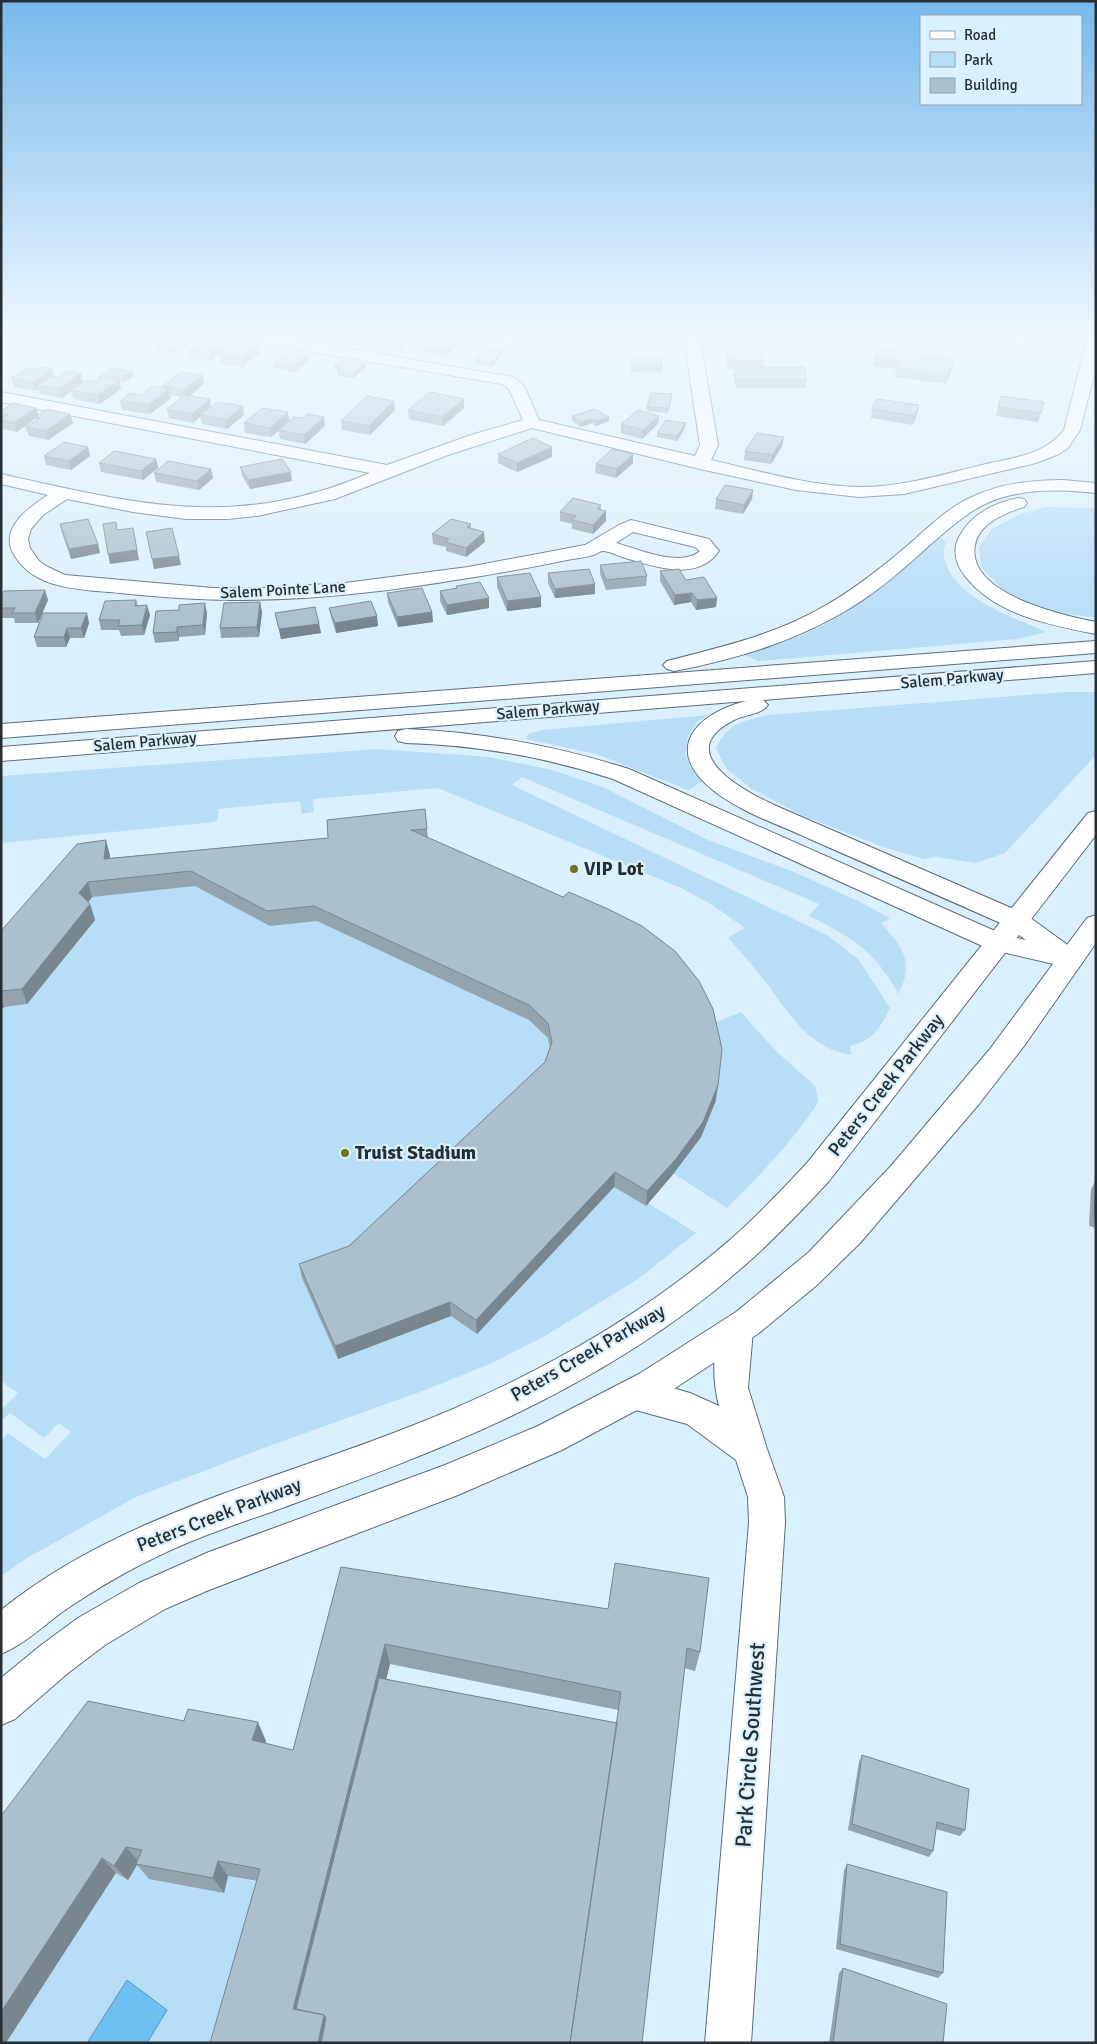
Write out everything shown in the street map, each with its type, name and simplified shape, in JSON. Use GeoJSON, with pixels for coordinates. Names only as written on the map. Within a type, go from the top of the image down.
{"type":"FeatureCollection","features":[{"type":"Feature","properties":{"kind":"main road"},"geometry":{"type":"LineString","coordinates":[[194,434],[389,471]]}},
{"type":"Feature","properties":{"kind":"main road"},"geometry":{"type":"LineString","coordinates":[[1,479],[123,504],[180,512],[239,513],[300,503],[331,494],[490,434]]}},
{"type":"Feature","properties":{"kind":"main road"},"geometry":{"type":"LineString","coordinates":[[576,434],[796,485],[859,492],[904,489],[1030,458],[1053,450],[1062,444],[1069,434]]}},
{"type":"Feature","properties":{"kind":"main road"},"geometry":{"type":"LineString","coordinates":[[700,464],[709,445],[707,434]]}},
{"type":"Feature","properties":{"kind":"main road"},"geometry":{"type":"LineString","coordinates":[[430,698],[457,687],[659,668],[711,657],[754,645],[805,625],[848,601],[887,572],[957,513],[976,502],[1000,493],[1028,488],[1060,486],[1096,488]]}},
{"type":"Feature","properties":{"kind":"main road","name":"Salem Pointe Lane"},"geometry":{"type":"LineString","coordinates":[[64,493],[28,520],[20,537],[20,550],[25,558],[47,576],[71,582],[224,594],[308,592],[392,583],[504,567],[603,546]]}},
{"type":"Feature","properties":{"kind":"main road"},"geometry":{"type":"LineString","coordinates":[[1096,499],[1052,498],[1027,501],[1006,507],[988,516],[974,528],[964,549],[965,557],[973,573],[984,585],[1000,597],[1014,605],[1045,616],[1096,628]]}},
{"type":"Feature","properties":{"kind":"main road","name":"Salem Parkway"},"geometry":{"type":"LineString","coordinates":[[1,731],[1096,647]]}},
{"type":"Feature","properties":{"kind":"main road","name":"Salem Parkway"},"geometry":{"type":"LineString","coordinates":[[1,754],[1096,667]]}},
{"type":"Feature","properties":{"kind":"main road"},"geometry":{"type":"LineString","coordinates":[[856,686],[729,712],[707,726],[701,734],[698,743],[700,762],[717,782],[746,800],[1016,920],[1070,959]]}},
{"type":"Feature","properties":{"kind":"main road"},"geometry":{"type":"LineString","coordinates":[[210,737],[246,744],[371,736],[432,737],[494,744],[575,760],[633,779],[998,943],[1070,959]]}},
{"type":"Feature","properties":{"kind":"main road","name":"Peters Creek Parkway"},"geometry":{"type":"LineString","coordinates":[[1,1635],[73,1582],[135,1547],[181,1527],[467,1420],[522,1394],[575,1365],[626,1335],[671,1305],[717,1270],[790,1204],[845,1138],[1096,818]]}},
{"type":"Feature","properties":{"kind":"main road"},"geometry":{"type":"LineString","coordinates":[[1,1705],[34,1675],[71,1646],[110,1619],[152,1596],[202,1574],[487,1465],[547,1439],[633,1395],[762,1312],[804,1277],[875,1208],[987,1075],[1096,924]]}},
{"type":"Feature","properties":{"kind":"main road","name":"Park Circle Southwest"},"geometry":{"type":"LineString","coordinates":[[728,2043],[767,1523],[766,1497],[749,1450],[731,1388],[736,1330]]}},
{"type":"Feature","properties":{"kind":"main road","name":"Park Circle Southwest"},"geometry":{"type":"LineString","coordinates":[[633,1395],[680,1405],[695,1411],[709,1419],[749,1450]]}},
{"type":"Feature","properties":{"kind":"green space"},"geometry":{"type":"Polygon","coordinates":[[[1045,507],[1096,508],[1096,618],[1063,613],[1022,601],[999,586],[981,567],[979,547],[992,529],[1018,515],[1045,507]]]}},
{"type":"Feature","properties":{"kind":"green space"},"geometry":{"type":"Polygon","coordinates":[[[938,537],[946,541],[944,554],[949,571],[971,595],[1002,612],[1046,632],[1018,639],[758,661],[745,655],[804,634],[839,616],[883,584],[938,537]]]}},
{"type":"Feature","properties":{"kind":"green space"},"geometry":{"type":"Polygon","coordinates":[[[1066,692],[1096,692],[1096,755],[1005,853],[976,863],[936,857],[924,859],[880,846],[801,815],[750,788],[727,769],[716,749],[725,734],[736,725],[767,715],[1066,692]]]}},
{"type":"Feature","properties":{"kind":"green space"},"geometry":{"type":"Polygon","coordinates":[[[709,715],[698,721],[688,737],[685,754],[691,768],[703,781],[688,790],[596,754],[526,739],[528,734],[542,730],[709,715]]]}},
{"type":"Feature","properties":{"kind":"green space"},"geometry":{"type":"Polygon","coordinates":[[[378,749],[489,757],[552,770],[603,787],[708,840],[794,872],[856,900],[890,918],[881,923],[901,948],[906,964],[906,973],[898,994],[881,967],[861,947],[838,931],[809,916],[819,904],[522,777],[512,785],[827,935],[859,960],[890,1008],[879,1028],[870,1037],[850,1046],[851,1055],[823,1045],[801,1028],[766,982],[728,938],[745,928],[711,904],[681,888],[438,788],[313,799],[314,812],[302,814],[300,801],[219,809],[218,819],[215,822],[1,843],[1,776],[378,749]]]}},
{"type":"Feature","properties":{"kind":"green space","name":"Truist Stadium"},"geometry":{"type":"Polygon","coordinates":[[[429,844],[711,1024],[741,1012],[776,1051],[815,1086],[818,1100],[816,1106],[785,1147],[727,1208],[674,1174],[648,1203],[696,1233],[638,1279],[545,1336],[492,1363],[428,1389],[269,1446],[136,1497],[27,1558],[1,1576],[1,1440],[8,1433],[45,1459],[71,1432],[59,1423],[44,1438],[10,1413],[1,1421],[1,1410],[18,1393],[1,1381],[1,954],[65,878],[429,844]]]}},
{"type":"Feature","properties":{"kind":"green space"},"geometry":{"type":"Polygon","coordinates":[[[139,1862],[224,1892],[228,1876],[269,1884],[224,2043],[6,2043],[116,1873],[128,1880],[139,1862]]]}},
{"type":"Feature","properties":{"kind":"water"},"geometry":{"type":"Polygon","coordinates":[[[127,1980],[167,2010],[147,2043],[87,2043],[127,1980]]]}},
{"type":"Feature","properties":{"kind":"building"},"geometry":{"type":"Polygon","coordinates":[[[756,434],[784,437],[772,455],[745,451],[756,434]]]}},
{"type":"Feature","properties":{"kind":"building"},"geometry":{"type":"Polygon","coordinates":[[[533,438],[552,447],[517,463],[498,454],[533,438]]]}},
{"type":"Feature","properties":{"kind":"building"},"geometry":{"type":"Polygon","coordinates":[[[64,442],[88,447],[69,461],[44,456],[64,442]]]}},
{"type":"Feature","properties":{"kind":"building"},"geometry":{"type":"Polygon","coordinates":[[[612,449],[633,454],[617,469],[596,464],[612,449]]]}},
{"type":"Feature","properties":{"kind":"building"},"geometry":{"type":"Polygon","coordinates":[[[114,451],[156,459],[141,471],[99,463],[114,451]]]}},
{"type":"Feature","properties":{"kind":"building"},"geometry":{"type":"Polygon","coordinates":[[[282,459],[291,472],[248,480],[240,467],[282,459]]]}},
{"type":"Feature","properties":{"kind":"building"},"geometry":{"type":"Polygon","coordinates":[[[168,461],[211,469],[197,481],[154,473],[168,461]]]}},
{"type":"Feature","properties":{"kind":"building"},"geometry":{"type":"Polygon","coordinates":[[[725,485],[753,490],[744,505],[716,499],[725,485]]]}},
{"type":"Feature","properties":{"kind":"building"},"geometry":{"type":"Polygon","coordinates":[[[573,498],[601,505],[597,509],[606,511],[593,525],[572,520],[576,516],[560,512],[573,498]]]}},
{"type":"Feature","properties":{"kind":"building"},"geometry":{"type":"Polygon","coordinates":[[[88,519],[98,544],[69,549],[60,524],[88,519]]]}},
{"type":"Feature","properties":{"kind":"building"},"geometry":{"type":"Polygon","coordinates":[[[451,519],[471,524],[467,527],[484,532],[466,548],[445,542],[449,539],[432,534],[451,519]]]}},
{"type":"Feature","properties":{"kind":"building"},"geometry":{"type":"Polygon","coordinates":[[[116,522],[117,530],[133,528],[137,550],[108,554],[103,524],[116,522]]]}},
{"type":"Feature","properties":{"kind":"building"},"geometry":{"type":"Polygon","coordinates":[[[172,528],[179,556],[152,559],[146,532],[172,528]]]}},
{"type":"Feature","properties":{"kind":"building"},"geometry":{"type":"Polygon","coordinates":[[[641,561],[647,576],[606,580],[600,565],[641,561]]]}},
{"type":"Feature","properties":{"kind":"building"},"geometry":{"type":"Polygon","coordinates":[[[589,569],[595,584],[555,589],[548,573],[589,569]]]}},
{"type":"Feature","properties":{"kind":"building"},"geometry":{"type":"Polygon","coordinates":[[[679,569],[686,580],[704,577],[717,598],[697,600],[692,593],[675,595],[660,571],[679,569]]]}},
{"type":"Feature","properties":{"kind":"building"},"geometry":{"type":"Polygon","coordinates":[[[530,573],[541,597],[507,601],[497,577],[530,573]]]}},
{"type":"Feature","properties":{"kind":"building"},"geometry":{"type":"Polygon","coordinates":[[[480,582],[489,598],[447,605],[440,591],[457,588],[456,586],[480,582]]]}},
{"type":"Feature","properties":{"kind":"building"},"geometry":{"type":"Polygon","coordinates":[[[422,588],[432,612],[397,617],[387,593],[422,588]]]}},
{"type":"Feature","properties":{"kind":"building"},"geometry":{"type":"Polygon","coordinates":[[[45,590],[35,613],[12,613],[15,608],[1,608],[1,595],[4,591],[45,590]]]}},
{"type":"Feature","properties":{"kind":"building"},"geometry":{"type":"Polygon","coordinates":[[[136,600],[135,606],[147,605],[142,625],[118,626],[120,620],[99,620],[105,601],[136,600]]]}},
{"type":"Feature","properties":{"kind":"building"},"geometry":{"type":"Polygon","coordinates":[[[371,601],[377,616],[335,623],[329,608],[371,601]]]}},
{"type":"Feature","properties":{"kind":"building"},"geometry":{"type":"Polygon","coordinates":[[[260,602],[257,627],[220,628],[224,603],[260,602]]]}},
{"type":"Feature","properties":{"kind":"building"},"geometry":{"type":"Polygon","coordinates":[[[205,603],[203,625],[177,627],[177,632],[153,633],[156,611],[179,610],[179,605],[205,603]]]}},
{"type":"Feature","properties":{"kind":"building"},"geometry":{"type":"Polygon","coordinates":[[[315,607],[319,624],[279,629],[275,613],[315,607]]]}},
{"type":"Feature","properties":{"kind":"building"},"geometry":{"type":"Polygon","coordinates":[[[43,613],[87,613],[81,628],[67,628],[64,637],[34,637],[43,613]]]}},
{"type":"Feature","properties":{"kind":"building"},"geometry":{"type":"Polygon","coordinates":[[[425,809],[427,829],[411,830],[563,897],[569,892],[608,909],[642,926],[675,951],[699,981],[713,1009],[722,1049],[718,1085],[703,1122],[676,1159],[647,1191],[615,1172],[476,1320],[450,1302],[335,1346],[299,1264],[349,1246],[545,1062],[552,1042],[548,1023],[529,1005],[314,906],[267,911],[191,871],[88,882],[79,893],[90,904],[22,989],[1,991],[1,931],[77,844],[106,840],[104,859],[328,838],[327,820],[425,809]]]}},
{"type":"Feature","properties":{"kind":"building"},"geometry":{"type":"Polygon","coordinates":[[[1096,1185],[1096,1217],[1094,1217],[1096,1185]]]}},
{"type":"Feature","properties":{"kind":"building"},"geometry":{"type":"Polygon","coordinates":[[[615,1563],[709,1578],[700,1652],[687,1648],[642,2043],[570,2043],[621,1692],[385,1644],[293,2009],[324,2015],[318,2043],[210,2043],[260,1869],[218,1861],[213,1878],[136,1864],[142,1850],[126,1847],[114,1866],[102,1858],[1,2012],[1,1816],[88,1701],[184,1721],[188,1709],[258,1722],[252,1740],[293,1750],[341,1567],[608,1609],[615,1563]]]}},
{"type":"Feature","properties":{"kind":"building"},"geometry":{"type":"Polygon","coordinates":[[[379,1678],[617,1723],[570,2043],[321,2043],[326,2018],[324,2015],[296,2009],[379,1678]]]}},
{"type":"Feature","properties":{"kind":"building"},"geometry":{"type":"Polygon","coordinates":[[[862,1755],[969,1789],[965,1830],[937,1822],[933,1851],[852,1824],[862,1755]]]}},
{"type":"Feature","properties":{"kind":"building"},"geometry":{"type":"Polygon","coordinates":[[[847,1864],[947,1892],[943,1973],[840,1944],[847,1864]]]}},
{"type":"Feature","properties":{"kind":"building"},"geometry":{"type":"Polygon","coordinates":[[[843,1968],[947,2004],[943,2043],[833,2043],[843,1968]]]}},
{"type":"Feature","properties":{"kind":"place","name":"VIP Lot"},"geometry":{"type":"Point","coordinates":[574,869]}},
{"type":"Feature","properties":{"kind":"place","name":"Truist Stadium"},"geometry":{"type":"Point","coordinates":[345,1153]}}]}
